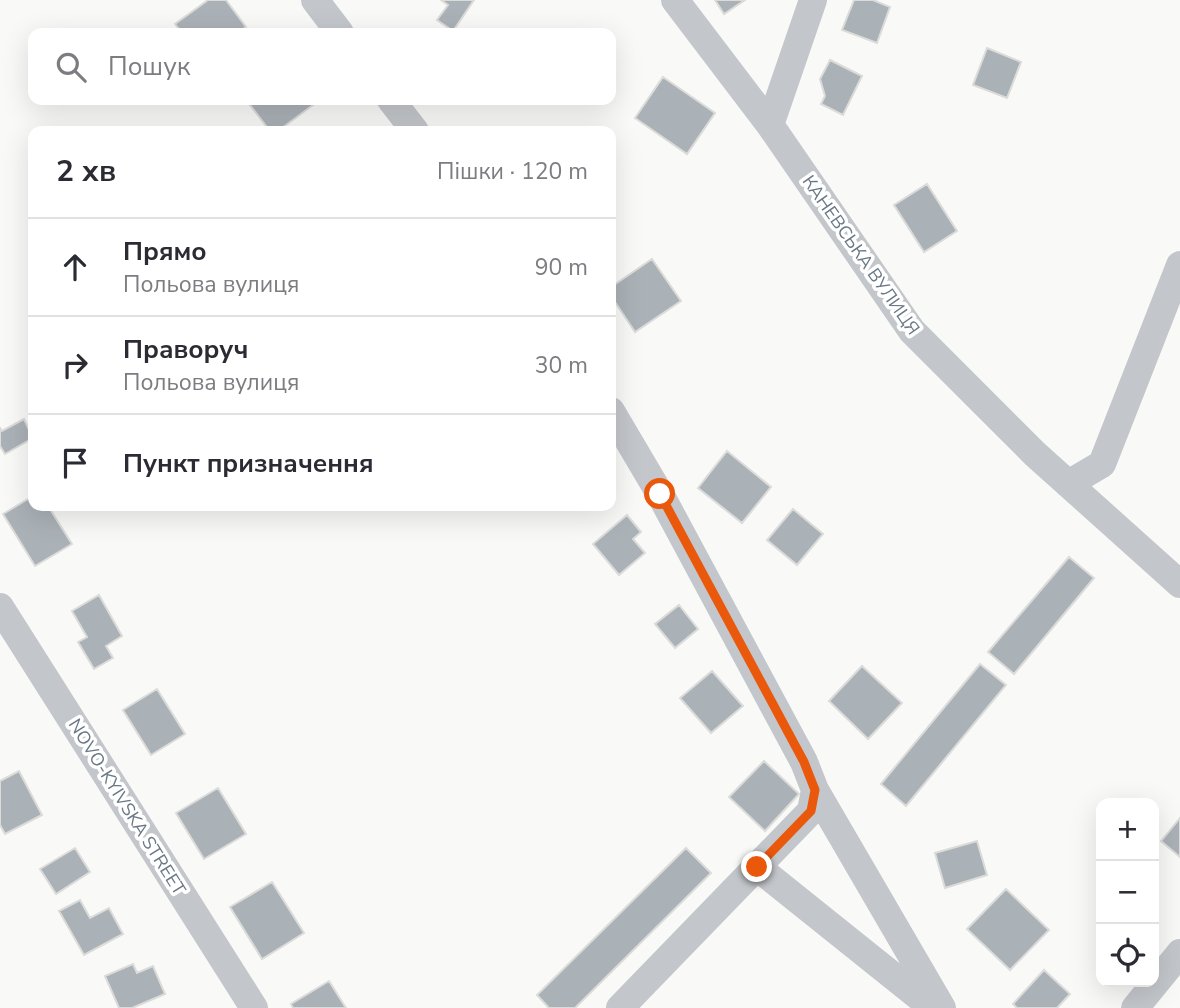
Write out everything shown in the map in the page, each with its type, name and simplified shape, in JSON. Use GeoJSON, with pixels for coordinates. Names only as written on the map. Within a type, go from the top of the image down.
{"type":"FeatureCollection","features":[{"type":"Feature","properties":{"kind":"street"},"geometry":{"type":"LineString","coordinates":[[315,0],[336,28]]}},
{"type":"Feature","properties":{"kind":"street","name":"КАНЕВСЬКА ВУЛИЦЯ"},"geometry":{"type":"LineString","coordinates":[[675,0],[770,125],[912,331],[1035,454],[1180,584]]}},
{"type":"Feature","properties":{"kind":"street"},"geometry":{"type":"LineString","coordinates":[[770,125],[813,0]]}},
{"type":"Feature","properties":{"kind":"street"},"geometry":{"type":"LineString","coordinates":[[395,105],[411,126]]}},
{"type":"Feature","properties":{"kind":"street"},"geometry":{"type":"LineString","coordinates":[[1068,484],[1102,464],[1180,265]]}},
{"type":"Feature","properties":{"kind":"street"},"geometry":{"type":"LineString","coordinates":[[616,419],[667,506],[804,762],[815,790],[942,1008]]}},
{"type":"Feature","properties":{"kind":"street","name":"NOVO-KYIVSKA STREET"},"geometry":{"type":"LineString","coordinates":[[0,607],[254,1008]]}},
{"type":"Feature","properties":{"kind":"street"},"geometry":{"type":"LineString","coordinates":[[620,1008],[811,811],[815,790]]}},
{"type":"Feature","properties":{"kind":"street"},"geometry":{"type":"LineString","coordinates":[[757,867],[933,1008]]}},
{"type":"Feature","properties":{"kind":"street"},"geometry":{"type":"LineString","coordinates":[[1135,1008],[1180,953]]}},
{"type":"Feature","properties":{"kind":"building"},"geometry":{"type":"Polygon","coordinates":[[[208,0],[226,0],[246,27],[178,28],[175,24],[208,0]]]}},
{"type":"Feature","properties":{"kind":"building"},"geometry":{"type":"Polygon","coordinates":[[[441,0],[474,0],[455,28],[449,28],[437,20],[448,5],[441,0]]]}},
{"type":"Feature","properties":{"kind":"building"},"geometry":{"type":"Polygon","coordinates":[[[715,0],[745,0],[724,14],[715,0]]]}},
{"type":"Feature","properties":{"kind":"building"},"geometry":{"type":"Polygon","coordinates":[[[854,0],[873,0],[890,7],[877,43],[842,30],[854,0]]]}},
{"type":"Feature","properties":{"kind":"building"},"geometry":{"type":"Polygon","coordinates":[[[987,48],[1021,62],[1007,98],[973,85],[987,48]]]}},
{"type":"Feature","properties":{"kind":"building"},"geometry":{"type":"Polygon","coordinates":[[[830,60],[862,76],[843,115],[821,104],[825,96],[820,79],[830,60]]]}},
{"type":"Feature","properties":{"kind":"building"},"geometry":{"type":"Polygon","coordinates":[[[663,77],[715,113],[687,154],[635,118],[663,77]]]}},
{"type":"Feature","properties":{"kind":"building"},"geometry":{"type":"Polygon","coordinates":[[[250,105],[313,105],[285,126],[266,126],[250,105]]]}},
{"type":"Feature","properties":{"kind":"building"},"geometry":{"type":"Polygon","coordinates":[[[927,184],[957,231],[924,252],[894,205],[927,184]]]}},
{"type":"Feature","properties":{"kind":"building"},"geometry":{"type":"Polygon","coordinates":[[[652,259],[681,301],[635,332],[616,304],[616,284],[652,259]]]}},
{"type":"Feature","properties":{"kind":"building"},"geometry":{"type":"Polygon","coordinates":[[[24,419],[28,427],[28,441],[5,454],[0,446],[0,428],[2,431],[24,419]]]}},
{"type":"Feature","properties":{"kind":"building"},"geometry":{"type":"Polygon","coordinates":[[[727,451],[771,487],[742,523],[698,488],[727,451]]]}},
{"type":"Feature","properties":{"kind":"building"},"geometry":{"type":"Polygon","coordinates":[[[28,499],[28,511],[51,511],[72,544],[35,566],[3,514],[28,499]]]}},
{"type":"Feature","properties":{"kind":"building"},"geometry":{"type":"Polygon","coordinates":[[[793,509],[823,534],[797,565],[767,540],[793,509]]]}},
{"type":"Feature","properties":{"kind":"building"},"geometry":{"type":"Polygon","coordinates":[[[627,515],[641,532],[633,539],[645,553],[619,575],[593,544],[627,515]]]}},
{"type":"Feature","properties":{"kind":"building"},"geometry":{"type":"Polygon","coordinates":[[[1069,557],[1094,578],[1014,674],[988,652],[1069,557]]]}},
{"type":"Feature","properties":{"kind":"building"},"geometry":{"type":"Polygon","coordinates":[[[99,595],[122,636],[106,646],[113,658],[94,669],[78,642],[87,637],[72,611],[99,595]]]}},
{"type":"Feature","properties":{"kind":"building"},"geometry":{"type":"Polygon","coordinates":[[[679,605],[698,629],[675,648],[655,624],[679,605]]]}},
{"type":"Feature","properties":{"kind":"building"},"geometry":{"type":"Polygon","coordinates":[[[980,664],[1006,685],[906,806],[881,784],[980,664]]]}},
{"type":"Feature","properties":{"kind":"building"},"geometry":{"type":"Polygon","coordinates":[[[862,666],[902,703],[868,739],[829,701],[862,666]]]}},
{"type":"Feature","properties":{"kind":"building"},"geometry":{"type":"Polygon","coordinates":[[[712,671],[743,706],[711,733],[680,698],[712,671]]]}},
{"type":"Feature","properties":{"kind":"building"},"geometry":{"type":"Polygon","coordinates":[[[157,689],[185,734],[151,755],[123,710],[157,689]]]}},
{"type":"Feature","properties":{"kind":"building"},"geometry":{"type":"Polygon","coordinates":[[[764,761],[799,794],[765,831],[729,797],[764,761]]]}},
{"type":"Feature","properties":{"kind":"building"},"geometry":{"type":"Polygon","coordinates":[[[19,771],[42,815],[5,834],[0,825],[0,781],[19,771]]]}},
{"type":"Feature","properties":{"kind":"building"},"geometry":{"type":"Polygon","coordinates":[[[218,788],[246,834],[204,859],[176,813],[218,788]]]}},
{"type":"Feature","properties":{"kind":"building"},"geometry":{"type":"Polygon","coordinates":[[[1180,818],[1180,857],[1161,841],[1180,818]]]}},
{"type":"Feature","properties":{"kind":"building"},"geometry":{"type":"Polygon","coordinates":[[[977,841],[987,875],[945,888],[935,853],[977,841]]]}},
{"type":"Feature","properties":{"kind":"building"},"geometry":{"type":"Polygon","coordinates":[[[75,848],[90,872],[56,894],[40,869],[75,848]]]}},
{"type":"Feature","properties":{"kind":"building"},"geometry":{"type":"Polygon","coordinates":[[[686,848],[711,873],[575,1008],[549,1008],[537,995],[686,848]]]}},
{"type":"Feature","properties":{"kind":"building"},"geometry":{"type":"Polygon","coordinates":[[[272,882],[304,933],[262,959],[230,907],[272,882]]]}},
{"type":"Feature","properties":{"kind":"building"},"geometry":{"type":"Polygon","coordinates":[[[1006,889],[1049,930],[1010,970],[967,929],[1006,889]]]}},
{"type":"Feature","properties":{"kind":"building"},"geometry":{"type":"Polygon","coordinates":[[[80,900],[90,918],[109,908],[123,934],[84,955],[59,911],[80,900]]]}},
{"type":"Feature","properties":{"kind":"building"},"geometry":{"type":"Polygon","coordinates":[[[133,964],[137,973],[153,966],[165,994],[132,1008],[119,1008],[105,976],[133,964]]]}},
{"type":"Feature","properties":{"kind":"building"},"geometry":{"type":"Polygon","coordinates":[[[1044,970],[1070,994],[1057,1008],[1017,1008],[1013,1004],[1044,970]]]}},
{"type":"Feature","properties":{"kind":"building"},"geometry":{"type":"Polygon","coordinates":[[[329,981],[346,1008],[293,1008],[291,1004],[329,981]]]}},
{"type":"Feature","properties":{"kind":"route"},"geometry":{"type":"LineString","coordinates":[[660,494],[804,762],[815,790],[811,811],[757,867]]}}]}
